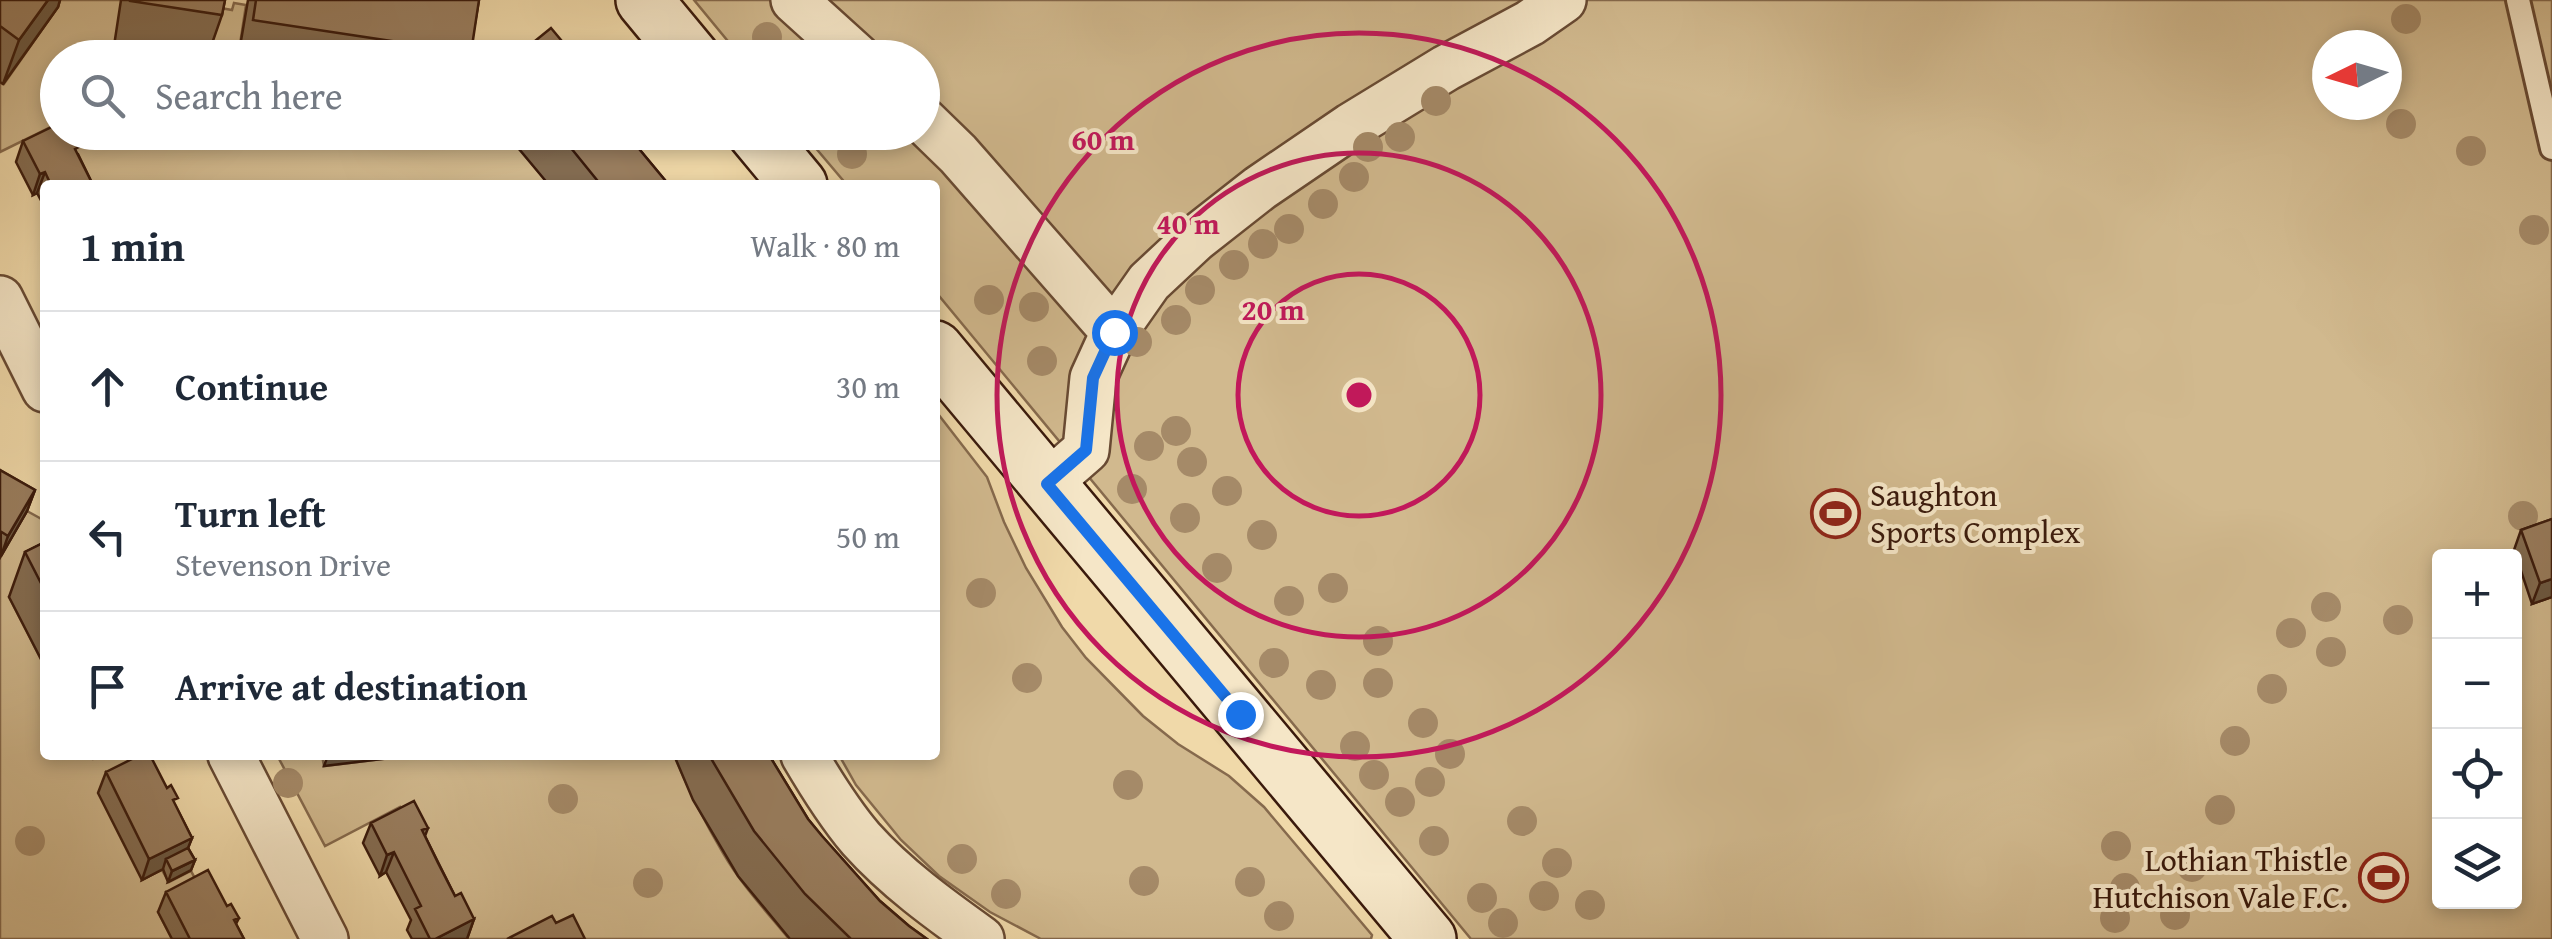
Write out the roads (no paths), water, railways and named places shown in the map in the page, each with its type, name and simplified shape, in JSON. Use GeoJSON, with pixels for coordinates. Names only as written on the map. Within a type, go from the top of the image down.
{"type":"FeatureCollection","features":[{"type":"Feature","properties":{"kind":"street"},"geometry":{"type":"LineString","coordinates":[[644,0],[677,40]]}},
{"type":"Feature","properties":{"kind":"street"},"geometry":{"type":"LineString","coordinates":[[794,0],[838,40]]}},
{"type":"Feature","properties":{"kind":"street"},"geometry":{"type":"LineString","coordinates":[[1047,484],[1086,450],[1093,378],[1114,332],[1149,282],[1260,188],[1367,116],[1563,0]]}},
{"type":"Feature","properties":{"kind":"street"},"geometry":{"type":"LineString","coordinates":[[940,136],[1114,332]]}},
{"type":"Feature","properties":{"kind":"street"},"geometry":{"type":"LineString","coordinates":[[769,150],[794,180]]}},
{"type":"Feature","properties":{"kind":"street"},"geometry":{"type":"LineString","coordinates":[[0,299],[40,378]]}},
{"type":"Feature","properties":{"kind":"street"},"geometry":{"type":"LineString","coordinates":[[940,355],[1428,939]]}},
{"type":"Feature","properties":{"kind":"street"},"geometry":{"type":"LineString","coordinates":[[234,760],[324,939]]}},
{"type":"Feature","properties":{"kind":"street"},"geometry":{"type":"LineString","coordinates":[[807,760],[862,839],[899,876],[980,939]]}},
{"type":"Feature","properties":{"kind":"lane"},"geometry":{"type":"LineString","coordinates":[[2518,0],[2552,148]]}},
{"type":"Feature","properties":{"kind":"place","name":"Saughton Sports Complex"},"geometry":{"type":"Point","coordinates":[1835,513]}},
{"type":"Feature","properties":{"kind":"place","name":"Lothian Thistle Hutchison Vale F.C."},"geometry":{"type":"Point","coordinates":[2383,878]}}]}
